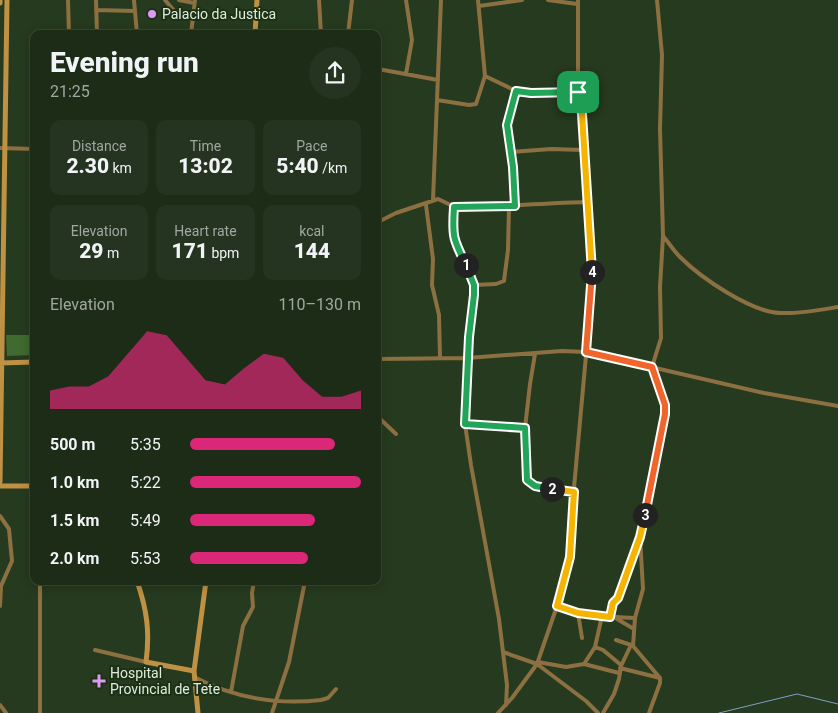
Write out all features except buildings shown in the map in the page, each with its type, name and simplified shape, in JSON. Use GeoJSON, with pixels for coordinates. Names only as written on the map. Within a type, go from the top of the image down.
{"type":"FeatureCollection","features":[{"type":"Feature","properties":{"kind":"street"},"geometry":{"type":"LineString","coordinates":[[7,0],[3,148],[0,484],[30,486]]}},
{"type":"Feature","properties":{"kind":"street"},"geometry":{"type":"LineString","coordinates":[[68,0],[69,30]]}},
{"type":"Feature","properties":{"kind":"street"},"geometry":{"type":"LineString","coordinates":[[96,0],[97,30]]}},
{"type":"Feature","properties":{"kind":"street"},"geometry":{"type":"LineString","coordinates":[[134,0],[137,30]]}},
{"type":"Feature","properties":{"kind":"street"},"geometry":{"type":"LineString","coordinates":[[165,0],[176,13],[193,17]]}},
{"type":"Feature","properties":{"kind":"street"},"geometry":{"type":"LineString","coordinates":[[179,0],[194,2],[192,30]]}},
{"type":"Feature","properties":{"kind":"street"},"geometry":{"type":"LineString","coordinates":[[255,30],[257,0]]}},
{"type":"Feature","properties":{"kind":"street"},"geometry":{"type":"LineString","coordinates":[[319,0],[321,30]]}},
{"type":"Feature","properties":{"kind":"street"},"geometry":{"type":"LineString","coordinates":[[348,30],[352,0]]}},
{"type":"Feature","properties":{"kind":"street"},"geometry":{"type":"LineString","coordinates":[[406,0],[412,40],[406,74]]}},
{"type":"Feature","properties":{"kind":"street"},"geometry":{"type":"LineString","coordinates":[[432,200],[440,0]]}},
{"type":"Feature","properties":{"kind":"street"},"geometry":{"type":"LineString","coordinates":[[437,100],[475,105],[485,76],[478,0]]}},
{"type":"Feature","properties":{"kind":"street"},"geometry":{"type":"LineString","coordinates":[[479,6],[519,0]]}},
{"type":"Feature","properties":{"kind":"street"},"geometry":{"type":"LineString","coordinates":[[498,713],[538,663],[557,606],[570,557],[593,278],[582,114],[578,92],[578,2],[548,0]]}},
{"type":"Feature","properties":{"kind":"street"},"geometry":{"type":"LineString","coordinates":[[610,617],[613,603],[618,598],[640,537],[665,414],[665,405],[652,367],[661,338],[660,287],[664,236],[660,129],[662,55],[657,0]]}},
{"type":"Feature","properties":{"kind":"street"},"geometry":{"type":"LineString","coordinates":[[96,10],[135,11]]}},
{"type":"Feature","properties":{"kind":"street"},"geometry":{"type":"LineString","coordinates":[[381,70],[438,80]]}},
{"type":"Feature","properties":{"kind":"street"},"geometry":{"type":"LineString","coordinates":[[485,76],[516,91],[531,93],[578,92]]}},
{"type":"Feature","properties":{"kind":"street"},"geometry":{"type":"LineString","coordinates":[[515,206],[507,125],[516,91]]}},
{"type":"Feature","properties":{"kind":"street"},"geometry":{"type":"LineString","coordinates":[[3,148],[30,149]]}},
{"type":"Feature","properties":{"kind":"street"},"geometry":{"type":"LineString","coordinates":[[511,152],[551,149],[584,150]]}},
{"type":"Feature","properties":{"kind":"street"},"geometry":{"type":"LineString","coordinates":[[381,220],[396,213],[426,205],[432,200],[444,201],[454,207],[509,207],[587,202]]}},
{"type":"Feature","properties":{"kind":"street"},"geometry":{"type":"LineString","coordinates":[[426,205],[433,259],[432,285],[439,315],[440,358]]}},
{"type":"Feature","properties":{"kind":"street"},"geometry":{"type":"LineString","coordinates":[[454,207],[454,242],[474,285],[467,358],[465,424],[495,592],[507,685],[506,705]]}},
{"type":"Feature","properties":{"kind":"street"},"geometry":{"type":"LineString","coordinates":[[474,285],[496,284],[504,281],[508,250],[509,207]]}},
{"type":"Feature","properties":{"kind":"street"},"geometry":{"type":"LineString","coordinates":[[664,236],[674,251],[687,263],[728,294],[769,312],[780,314],[838,307]]}},
{"type":"Feature","properties":{"kind":"street"},"geometry":{"type":"LineString","coordinates":[[381,359],[467,358],[562,351],[586,352],[764,393],[838,406]]}},
{"type":"Feature","properties":{"kind":"street"},"geometry":{"type":"LineString","coordinates":[[535,354],[525,428],[527,480],[535,486],[574,492]]}},
{"type":"Feature","properties":{"kind":"street"},"geometry":{"type":"LineString","coordinates":[[1,363],[30,362]]}},
{"type":"Feature","properties":{"kind":"street"},"geometry":{"type":"LineString","coordinates":[[381,420],[396,434]]}},
{"type":"Feature","properties":{"kind":"street"},"geometry":{"type":"LineString","coordinates":[[465,424],[525,428]]}},
{"type":"Feature","properties":{"kind":"street"},"geometry":{"type":"LineString","coordinates":[[0,516],[9,530],[12,561],[1,586],[0,606]]}},
{"type":"Feature","properties":{"kind":"street"},"geometry":{"type":"LineString","coordinates":[[603,713],[614,694],[621,667],[632,645],[635,618],[643,588],[640,537]]}},
{"type":"Feature","properties":{"kind":"street"},"geometry":{"type":"LineString","coordinates":[[40,585],[40,713]]}},
{"type":"Feature","properties":{"kind":"street"},"geometry":{"type":"LineString","coordinates":[[138,585],[145,605],[148,627],[146,662]]}},
{"type":"Feature","properties":{"kind":"street"},"geometry":{"type":"LineString","coordinates":[[198,713],[194,674],[205,585]]}},
{"type":"Feature","properties":{"kind":"street"},"geometry":{"type":"LineString","coordinates":[[230,692],[243,626],[253,607],[253,585]]}},
{"type":"Feature","properties":{"kind":"street"},"geometry":{"type":"LineString","coordinates":[[272,713],[289,662],[304,585]]}},
{"type":"Feature","properties":{"kind":"street"},"geometry":{"type":"LineString","coordinates":[[557,606],[578,613],[616,618],[635,618]]}},
{"type":"Feature","properties":{"kind":"street"},"geometry":{"type":"LineString","coordinates":[[578,613],[582,638]]}},
{"type":"Feature","properties":{"kind":"street"},"geometry":{"type":"LineString","coordinates":[[584,664],[595,647],[602,616]]}},
{"type":"Feature","properties":{"kind":"street"},"geometry":{"type":"LineString","coordinates":[[616,618],[634,629]]}},
{"type":"Feature","properties":{"kind":"street"},"geometry":{"type":"LineString","coordinates":[[616,640],[632,645],[660,678],[649,713]]}},
{"type":"Feature","properties":{"kind":"street"},"geometry":{"type":"LineString","coordinates":[[595,647],[604,650],[621,667],[660,678]]}},
{"type":"Feature","properties":{"kind":"street"},"geometry":{"type":"LineString","coordinates":[[95,650],[194,674],[230,692],[275,702],[321,700],[328,698],[336,688]]}},
{"type":"Feature","properties":{"kind":"street"},"geometry":{"type":"LineString","coordinates":[[503,652],[538,663],[566,667],[584,664],[619,673]]}},
{"type":"Feature","properties":{"kind":"street"},"geometry":{"type":"LineString","coordinates":[[538,663],[586,700],[598,713]]}},
{"type":"Feature","properties":{"kind":"street"},"geometry":{"type":"LineString","coordinates":[[0,705],[6,713]]}},
{"type":"Feature","properties":{"kind":"green space"},"geometry":{"type":"Polygon","coordinates":[[[6,335],[30,335],[30,355],[7,356],[6,335]]]}},
{"type":"Feature","properties":{"kind":"waterway"},"geometry":{"type":"LineString","coordinates":[[719,713],[797,694],[838,704]]}},
{"type":"Feature","properties":{"kind":"place","name":"Palacio da Justica"},"geometry":{"type":"Point","coordinates":[152,14]}},
{"type":"Feature","properties":{"kind":"place","name":"Hospital Provincial de Tete"},"geometry":{"type":"Point","coordinates":[99,681]}},
{"type":"Feature","properties":{"kind":"route"},"geometry":{"type":"LineString","coordinates":[[516,91],[531,93],[578,92],[582,114],[593,278],[586,352],[652,367],[665,405],[664,423],[640,537],[618,598],[613,603],[610,617],[578,613],[557,606],[570,557],[574,492],[535,486],[527,480],[525,428],[465,424],[467,358],[474,285],[454,242],[453,234],[454,207],[515,206],[513,167],[507,125],[516,91]]}}]}
